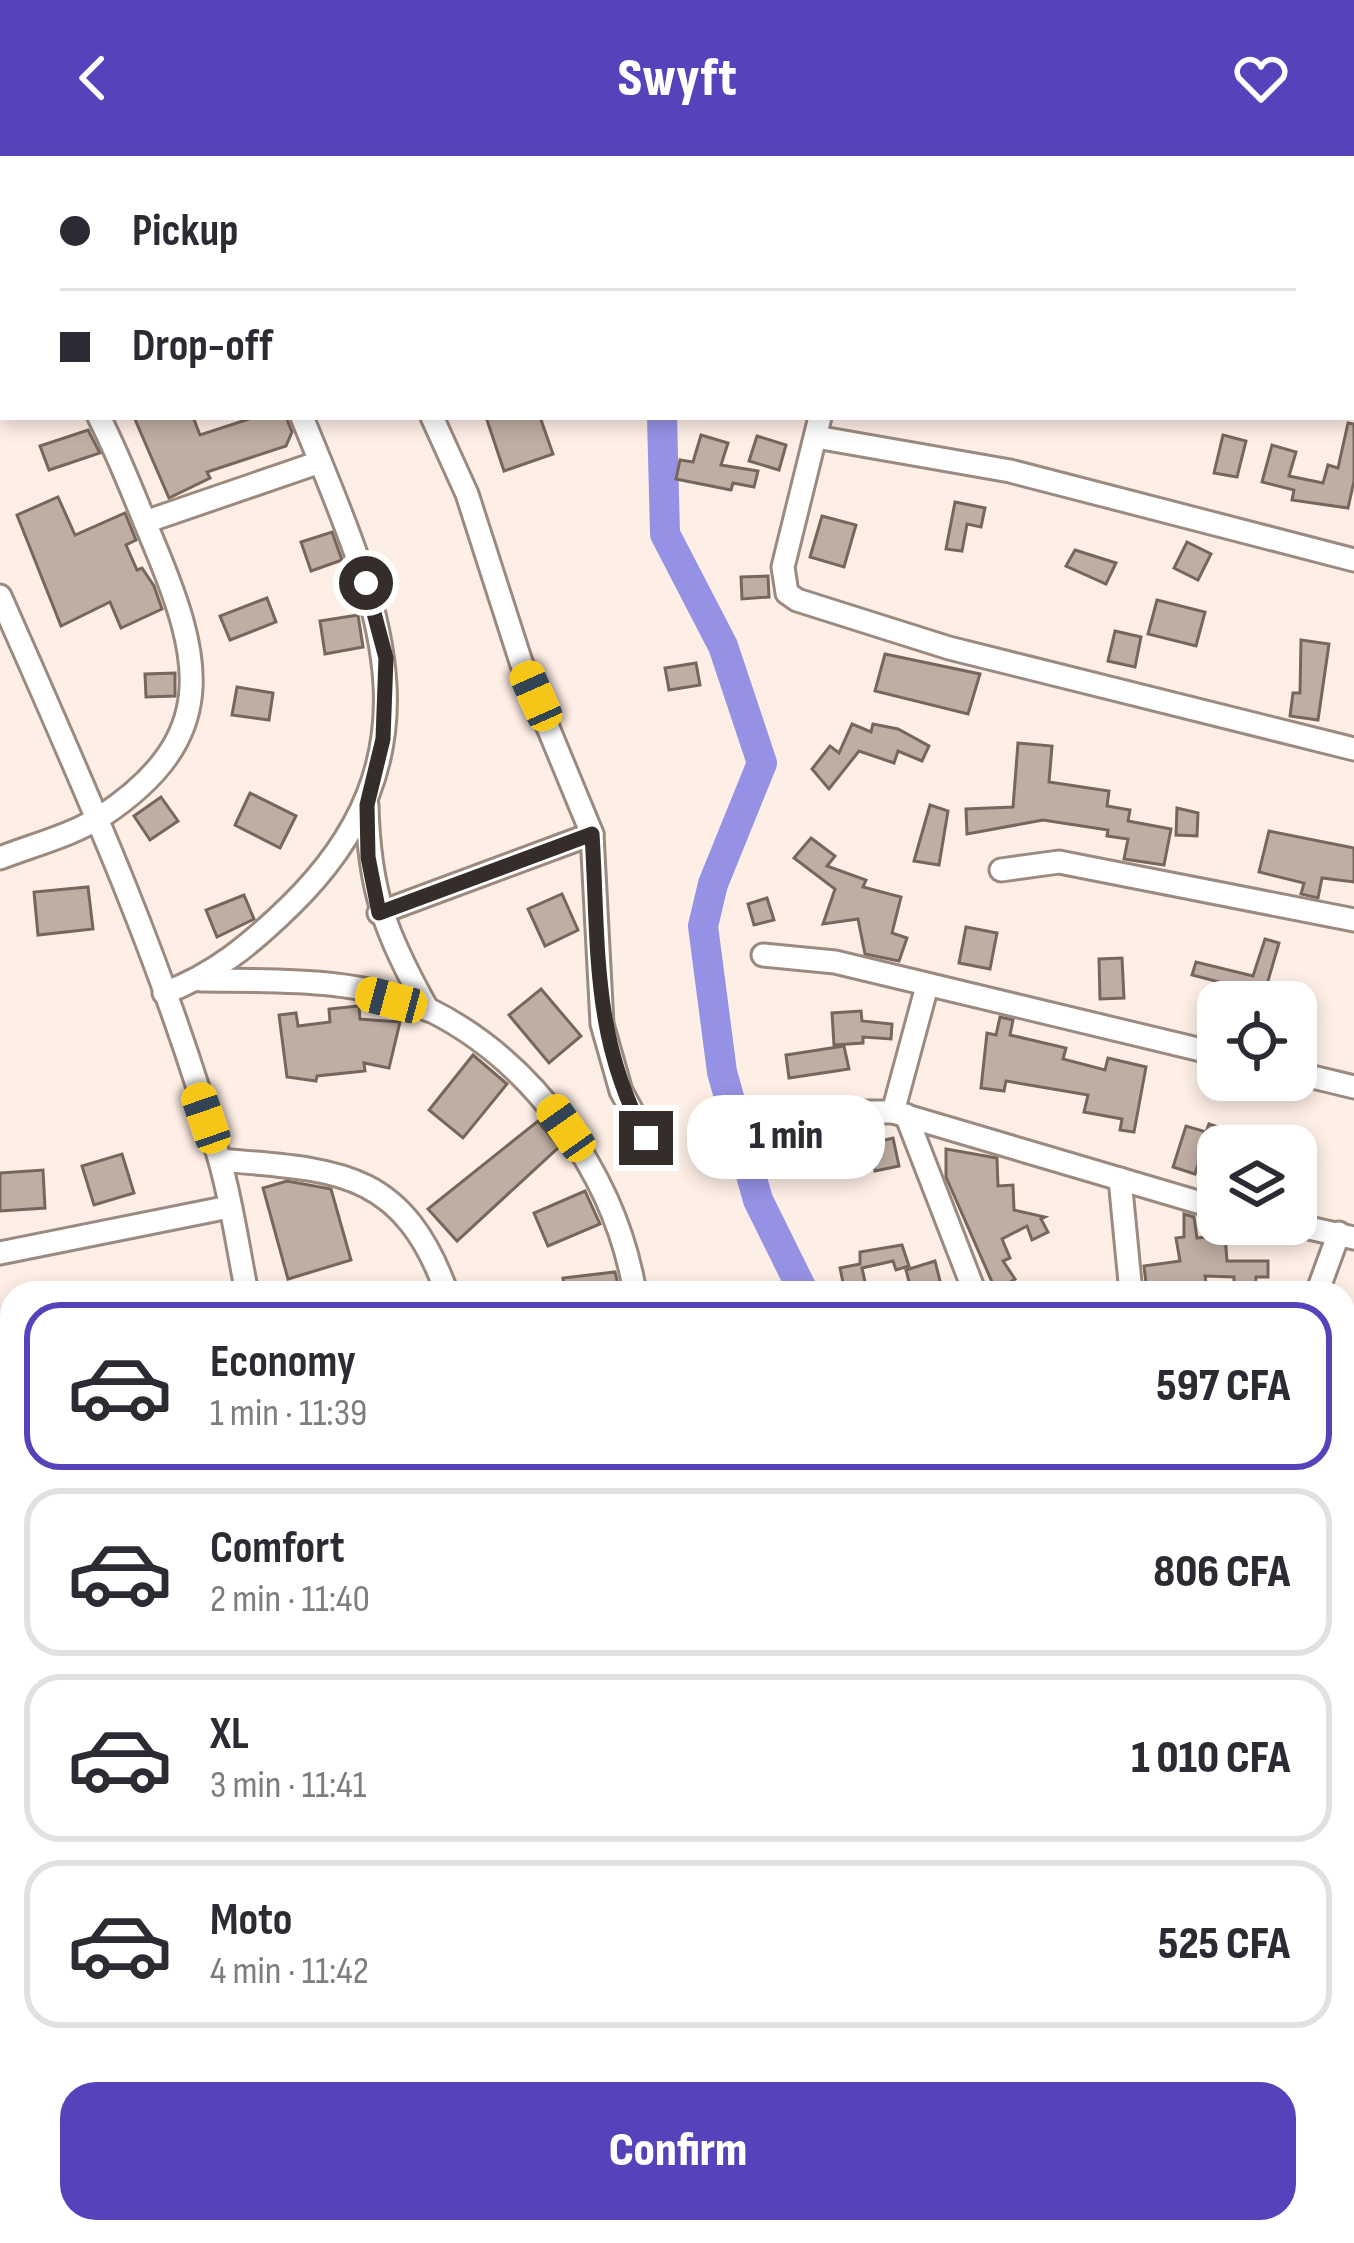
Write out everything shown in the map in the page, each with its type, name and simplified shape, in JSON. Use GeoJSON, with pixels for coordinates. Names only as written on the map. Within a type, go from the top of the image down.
{"type":"FeatureCollection","features":[{"type":"Feature","properties":{"kind":"street"},"geometry":{"type":"LineString","coordinates":[[0,858],[98,819],[147,782],[176,745],[195,672],[176,598],[99,420]]}},
{"type":"Feature","properties":{"kind":"street"},"geometry":{"type":"LineString","coordinates":[[303,420],[358,557],[386,658],[383,739],[367,805],[368,857],[379,913],[428,1010]]}},
{"type":"Feature","properties":{"kind":"street"},"geometry":{"type":"LineString","coordinates":[[433,420],[467,494],[520,662],[592,834],[602,1024],[621,1091],[646,1138]]}},
{"type":"Feature","properties":{"kind":"street"},"geometry":{"type":"LineString","coordinates":[[1354,560],[1010,470],[818,427],[783,567],[787,593],[797,600],[949,648],[1354,749]]}},
{"type":"Feature","properties":{"kind":"street"},"geometry":{"type":"LineString","coordinates":[[145,522],[320,462]]}},
{"type":"Feature","properties":{"kind":"street"},"geometry":{"type":"LineString","coordinates":[[0,596],[98,819],[164,993],[220,1160],[245,1281]]}},
{"type":"Feature","properties":{"kind":"street"},"geometry":{"type":"LineString","coordinates":[[164,993],[201,980],[260,935],[303,893],[367,805]]}},
{"type":"Feature","properties":{"kind":"street"},"geometry":{"type":"LineString","coordinates":[[379,913],[592,834]]}},
{"type":"Feature","properties":{"kind":"street"},"geometry":{"type":"LineString","coordinates":[[1001,870],[1059,862],[1354,920]]}},
{"type":"Feature","properties":{"kind":"street"},"geometry":{"type":"LineString","coordinates":[[763,955],[835,962],[1197,1049]]}},
{"type":"Feature","properties":{"kind":"street"},"geometry":{"type":"LineString","coordinates":[[201,980],[353,990],[428,1010],[507,1064],[550,1107],[580,1150],[611,1214],[631,1281]]}},
{"type":"Feature","properties":{"kind":"street"},"geometry":{"type":"LineString","coordinates":[[927,986],[899,1113],[970,1281]]}},
{"type":"Feature","properties":{"kind":"street"},"geometry":{"type":"LineString","coordinates":[[1317,1077],[1354,1087]]}},
{"type":"Feature","properties":{"kind":"street"},"geometry":{"type":"LineString","coordinates":[[759,1112],[899,1113],[1197,1202]]}},
{"type":"Feature","properties":{"kind":"street"},"geometry":{"type":"LineString","coordinates":[[220,1160],[345,1174],[382,1194],[413,1226],[441,1281]]}},
{"type":"Feature","properties":{"kind":"street"},"geometry":{"type":"LineString","coordinates":[[1120,1180],[1130,1281]]}},
{"type":"Feature","properties":{"kind":"street"},"geometry":{"type":"LineString","coordinates":[[0,1253],[230,1208]]}},
{"type":"Feature","properties":{"kind":"street"},"geometry":{"type":"LineString","coordinates":[[1317,1230],[1347,1236],[1323,1281]]}},
{"type":"Feature","properties":{"kind":"building"},"geometry":{"type":"Polygon","coordinates":[[[135,420],[194,420],[200,435],[246,420],[287,420],[292,432],[286,446],[207,472],[210,478],[169,498],[135,420]]]}},
{"type":"Feature","properties":{"kind":"building"},"geometry":{"type":"Polygon","coordinates":[[[487,420],[541,420],[553,454],[504,471],[487,420]]]}},
{"type":"Feature","properties":{"kind":"building"},"geometry":{"type":"Polygon","coordinates":[[[1348,423],[1354,424],[1354,481],[1348,508],[1292,500],[1294,490],[1262,482],[1272,445],[1296,452],[1289,476],[1323,483],[1328,465],[1338,468],[1348,423]]]}},
{"type":"Feature","properties":{"kind":"building"},"geometry":{"type":"Polygon","coordinates":[[[88,430],[100,453],[49,470],[40,446],[88,430]]]}},
{"type":"Feature","properties":{"kind":"building"},"geometry":{"type":"Polygon","coordinates":[[[701,435],[728,443],[721,465],[758,471],[754,487],[733,483],[731,490],[676,479],[680,460],[693,462],[701,435]]]}},
{"type":"Feature","properties":{"kind":"building"},"geometry":{"type":"Polygon","coordinates":[[[1223,435],[1246,441],[1237,477],[1214,473],[1223,435]]]}},
{"type":"Feature","properties":{"kind":"building"},"geometry":{"type":"Polygon","coordinates":[[[757,436],[786,445],[779,470],[749,461],[757,436]]]}},
{"type":"Feature","properties":{"kind":"building"},"geometry":{"type":"Polygon","coordinates":[[[58,497],[75,535],[125,513],[136,540],[126,545],[137,570],[142,568],[154,586],[162,609],[121,628],[110,602],[61,626],[17,515],[58,497]]]}},
{"type":"Feature","properties":{"kind":"building"},"geometry":{"type":"Polygon","coordinates":[[[955,502],[985,508],[981,527],[967,524],[962,551],[946,549],[955,502]]]}},
{"type":"Feature","properties":{"kind":"building"},"geometry":{"type":"Polygon","coordinates":[[[822,516],[856,525],[844,567],[810,557],[822,516]]]}},
{"type":"Feature","properties":{"kind":"building"},"geometry":{"type":"Polygon","coordinates":[[[332,532],[342,560],[311,571],[301,542],[332,532]]]}},
{"type":"Feature","properties":{"kind":"building"},"geometry":{"type":"Polygon","coordinates":[[[1187,542],[1211,554],[1198,580],[1174,568],[1187,542]]]}},
{"type":"Feature","properties":{"kind":"building"},"geometry":{"type":"Polygon","coordinates":[[[1075,550],[1116,563],[1106,584],[1066,566],[1075,550]]]}},
{"type":"Feature","properties":{"kind":"building"},"geometry":{"type":"Polygon","coordinates":[[[768,576],[769,597],[742,599],[741,577],[768,576]]]}},
{"type":"Feature","properties":{"kind":"building"},"geometry":{"type":"Polygon","coordinates":[[[267,598],[276,622],[230,640],[220,616],[267,598]]]}},
{"type":"Feature","properties":{"kind":"building"},"geometry":{"type":"Polygon","coordinates":[[[1157,600],[1205,612],[1196,646],[1148,634],[1157,600]]]}},
{"type":"Feature","properties":{"kind":"building"},"geometry":{"type":"Polygon","coordinates":[[[358,615],[363,647],[325,654],[320,621],[358,615]]]}},
{"type":"Feature","properties":{"kind":"building"},"geometry":{"type":"Polygon","coordinates":[[[1115,631],[1141,637],[1135,667],[1108,661],[1115,631]]]}},
{"type":"Feature","properties":{"kind":"building"},"geometry":{"type":"Polygon","coordinates":[[[1301,640],[1329,644],[1318,720],[1290,716],[1293,693],[1300,693],[1301,640]]]}},
{"type":"Feature","properties":{"kind":"building"},"geometry":{"type":"Polygon","coordinates":[[[885,654],[980,674],[968,714],[875,691],[885,654]]]}},
{"type":"Feature","properties":{"kind":"building"},"geometry":{"type":"Polygon","coordinates":[[[696,663],[700,685],[669,690],[665,668],[696,663]]]}},
{"type":"Feature","properties":{"kind":"building"},"geometry":{"type":"Polygon","coordinates":[[[175,673],[175,696],[146,697],[145,674],[175,673]]]}},
{"type":"Feature","properties":{"kind":"building"},"geometry":{"type":"Polygon","coordinates":[[[237,687],[273,693],[269,720],[232,715],[237,687]]]}},
{"type":"Feature","properties":{"kind":"building"},"geometry":{"type":"Polygon","coordinates":[[[852,724],[871,732],[873,724],[898,729],[929,746],[922,761],[898,751],[894,763],[859,751],[829,789],[812,769],[830,746],[839,753],[852,724]]]}},
{"type":"Feature","properties":{"kind":"building"},"geometry":{"type":"Polygon","coordinates":[[[1018,743],[1052,746],[1049,782],[1109,791],[1107,806],[1130,810],[1128,821],[1171,829],[1164,865],[1124,859],[1128,839],[1107,836],[1108,830],[1043,820],[967,834],[966,809],[1013,807],[1018,743]]]}},
{"type":"Feature","properties":{"kind":"building"},"geometry":{"type":"Polygon","coordinates":[[[250,793],[296,816],[280,848],[235,825],[250,793]]]}},
{"type":"Feature","properties":{"kind":"building"},"geometry":{"type":"Polygon","coordinates":[[[161,797],[178,821],[150,840],[134,816],[161,797]]]}},
{"type":"Feature","properties":{"kind":"building"},"geometry":{"type":"Polygon","coordinates":[[[930,805],[948,811],[939,865],[914,861],[930,805]]]}},
{"type":"Feature","properties":{"kind":"building"},"geometry":{"type":"Polygon","coordinates":[[[1177,808],[1198,813],[1197,836],[1176,835],[1177,808]]]}},
{"type":"Feature","properties":{"kind":"building"},"geometry":{"type":"Polygon","coordinates":[[[1269,831],[1354,848],[1354,882],[1322,878],[1318,898],[1301,894],[1304,883],[1259,872],[1269,831]]]}},
{"type":"Feature","properties":{"kind":"building"},"geometry":{"type":"Polygon","coordinates":[[[811,838],[835,856],[827,866],[866,880],[863,887],[901,897],[892,933],[907,938],[899,961],[865,954],[858,919],[823,924],[835,889],[794,858],[811,838]]]}},
{"type":"Feature","properties":{"kind":"building"},"geometry":{"type":"Polygon","coordinates":[[[88,887],[93,929],[38,935],[34,892],[88,887]]]}},
{"type":"Feature","properties":{"kind":"building"},"geometry":{"type":"Polygon","coordinates":[[[562,894],[578,930],[545,946],[528,909],[562,894]]]}},
{"type":"Feature","properties":{"kind":"building"},"geometry":{"type":"Polygon","coordinates":[[[244,895],[254,919],[217,937],[206,910],[244,895]]]}},
{"type":"Feature","properties":{"kind":"building"},"geometry":{"type":"Polygon","coordinates":[[[767,898],[774,920],[754,925],[748,904],[767,898]]]}},
{"type":"Feature","properties":{"kind":"building"},"geometry":{"type":"Polygon","coordinates":[[[966,927],[997,933],[990,969],[959,963],[966,927]]]}},
{"type":"Feature","properties":{"kind":"building"},"geometry":{"type":"Polygon","coordinates":[[[1265,939],[1279,943],[1268,981],[1215,981],[1192,975],[1196,962],[1253,976],[1265,939]]]}},
{"type":"Feature","properties":{"kind":"building"},"geometry":{"type":"Polygon","coordinates":[[[1122,958],[1124,998],[1100,999],[1099,959],[1122,958]]]}},
{"type":"Feature","properties":{"kind":"building"},"geometry":{"type":"Polygon","coordinates":[[[541,989],[581,1036],[549,1063],[509,1015],[541,989]]]}},
{"type":"Feature","properties":{"kind":"building"},"geometry":{"type":"Polygon","coordinates":[[[359,1006],[360,1019],[400,1022],[389,1068],[364,1063],[365,1071],[317,1076],[316,1081],[287,1077],[279,1015],[296,1013],[298,1026],[330,1022],[329,1009],[359,1006]]]}},
{"type":"Feature","properties":{"kind":"building"},"geometry":{"type":"Polygon","coordinates":[[[861,1011],[862,1021],[892,1024],[891,1039],[863,1037],[863,1043],[834,1045],[832,1013],[861,1011]]]}},
{"type":"Feature","properties":{"kind":"building"},"geometry":{"type":"Polygon","coordinates":[[[1000,1017],[1013,1020],[1010,1035],[1066,1048],[1063,1059],[1105,1070],[1108,1058],[1146,1067],[1134,1132],[1120,1130],[1122,1119],[1084,1112],[1088,1095],[1006,1081],[1004,1091],[981,1088],[987,1033],[996,1035],[1000,1017]]]}},
{"type":"Feature","properties":{"kind":"building"},"geometry":{"type":"Polygon","coordinates":[[[844,1046],[849,1069],[789,1078],[786,1055],[844,1046]]]}},
{"type":"Feature","properties":{"kind":"building"},"geometry":{"type":"Polygon","coordinates":[[[473,1055],[507,1084],[463,1138],[429,1110],[473,1055]]]}},
{"type":"Feature","properties":{"kind":"building"},"geometry":{"type":"Polygon","coordinates":[[[538,1121],[559,1147],[457,1241],[428,1209],[538,1121]]]}},
{"type":"Feature","properties":{"kind":"building"},"geometry":{"type":"Polygon","coordinates":[[[1186,1126],[1197,1129],[1195,1174],[1173,1167],[1186,1126]]]}},
{"type":"Feature","properties":{"kind":"building"},"geometry":{"type":"Polygon","coordinates":[[[893,1138],[899,1166],[875,1171],[873,1163],[821,1168],[819,1142],[856,1139],[857,1147],[893,1138]]]}},
{"type":"Feature","properties":{"kind":"building"},"geometry":{"type":"Polygon","coordinates":[[[946,1149],[997,1158],[998,1186],[1013,1185],[1014,1210],[1045,1217],[1041,1219],[1048,1232],[1032,1240],[1027,1226],[1002,1239],[1010,1258],[1003,1261],[1015,1279],[992,1281],[946,1177],[946,1149]]]}},
{"type":"Feature","properties":{"kind":"building"},"geometry":{"type":"Polygon","coordinates":[[[122,1154],[134,1193],[94,1205],[82,1166],[122,1154]]]}},
{"type":"Feature","properties":{"kind":"building"},"geometry":{"type":"Polygon","coordinates":[[[43,1170],[45,1208],[0,1211],[0,1173],[43,1170]]]}},
{"type":"Feature","properties":{"kind":"building"},"geometry":{"type":"Polygon","coordinates":[[[287,1181],[331,1189],[351,1260],[288,1279],[263,1188],[287,1181]]]}},
{"type":"Feature","properties":{"kind":"building"},"geometry":{"type":"Polygon","coordinates":[[[585,1191],[600,1224],[548,1246],[534,1213],[585,1191]]]}},
{"type":"Feature","properties":{"kind":"building"},"geometry":{"type":"Polygon","coordinates":[[[1184,1214],[1194,1217],[1197,1245],[1226,1245],[1227,1261],[1268,1261],[1268,1277],[1146,1281],[1144,1266],[1180,1261],[1176,1238],[1184,1237],[1184,1214]]]}},
{"type":"Feature","properties":{"kind":"building"},"geometry":{"type":"Polygon","coordinates":[[[902,1245],[909,1266],[896,1270],[893,1261],[862,1268],[865,1281],[843,1281],[840,1268],[860,1264],[860,1252],[902,1245]]]}},
{"type":"Feature","properties":{"kind":"building"},"geometry":{"type":"Polygon","coordinates":[[[935,1261],[940,1281],[909,1281],[906,1270],[935,1261]]]}},
{"type":"Feature","properties":{"kind":"building"},"geometry":{"type":"Polygon","coordinates":[[[615,1272],[617,1281],[563,1281],[615,1272]]]}},
{"type":"Feature","properties":{"kind":"waterway"},"geometry":{"type":"LineString","coordinates":[[662,420],[665,534],[723,646],[762,763],[713,884],[703,926],[722,1072],[758,1200],[798,1281]]}},
{"type":"Feature","properties":{"kind":"route"},"geometry":{"type":"LineString","coordinates":[[366,583],[386,658],[383,739],[367,805],[368,857],[379,913],[592,834],[602,1024],[621,1091],[646,1138]]}}]}
